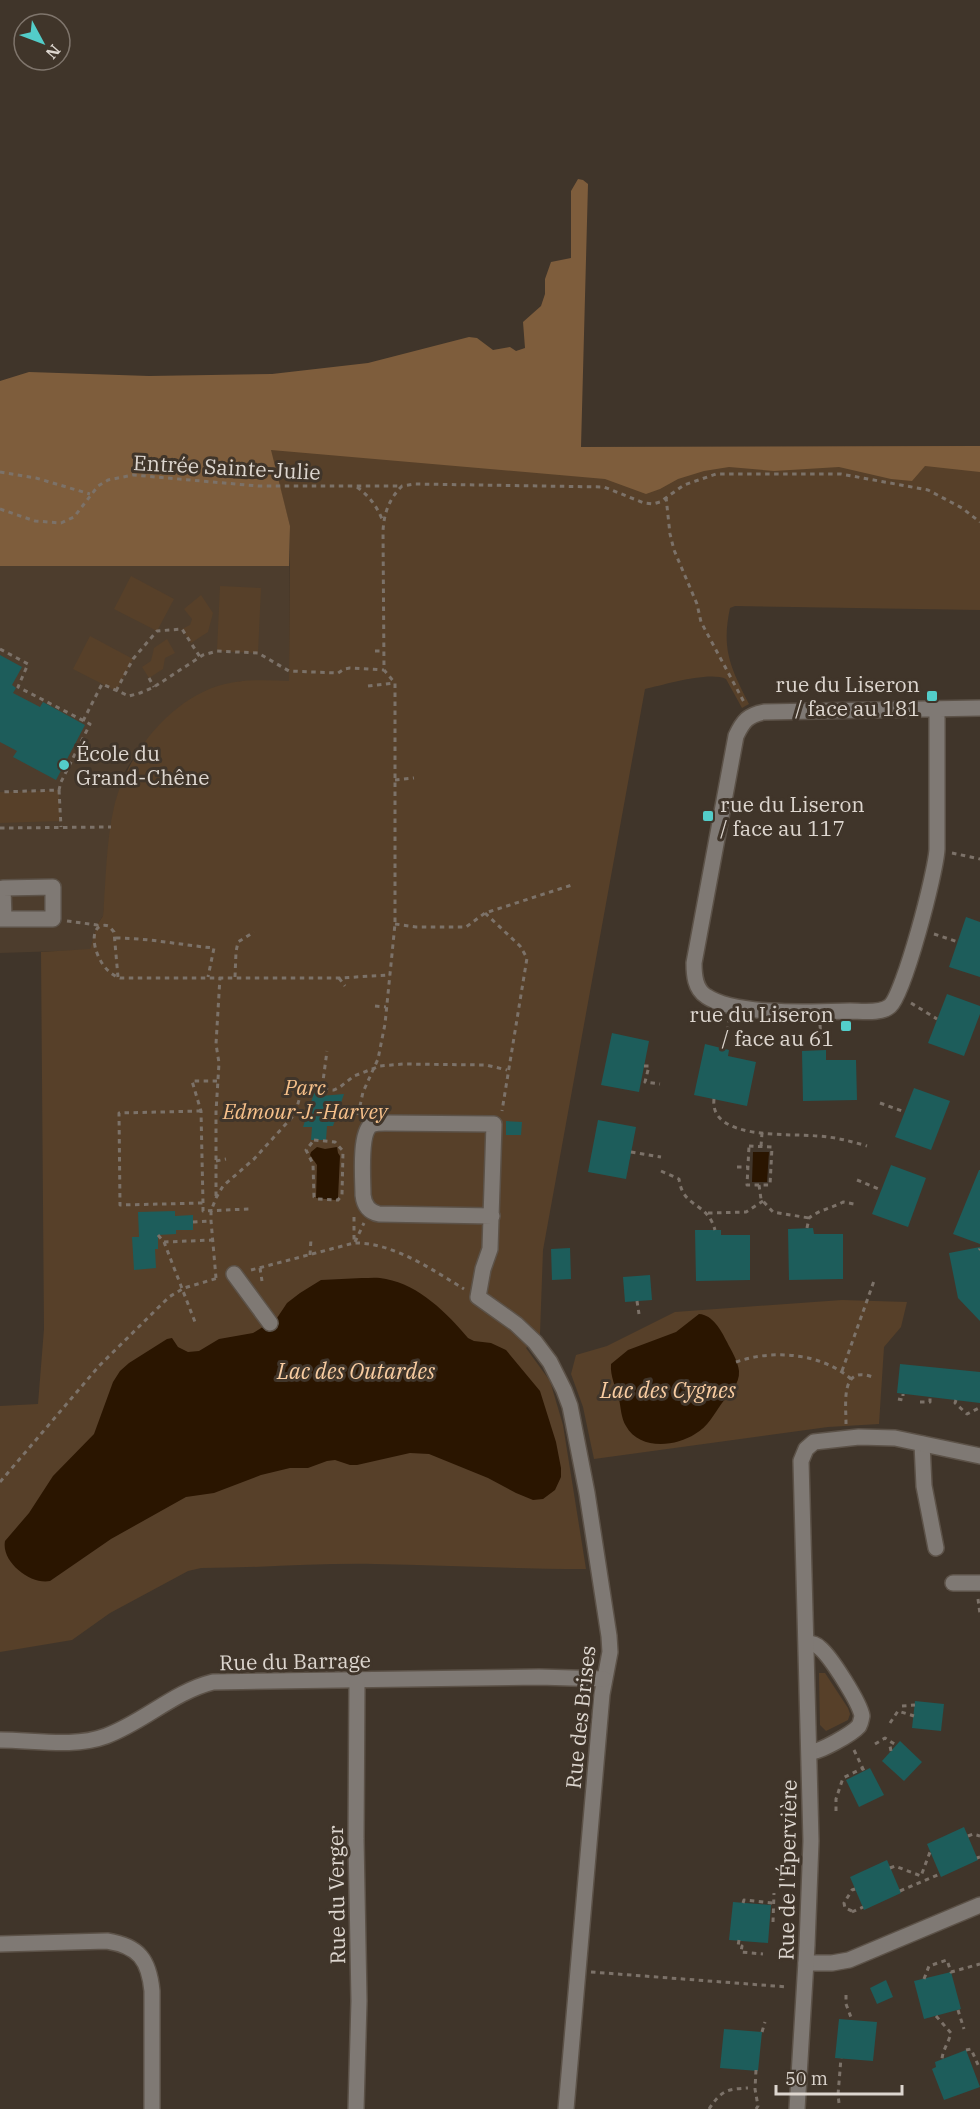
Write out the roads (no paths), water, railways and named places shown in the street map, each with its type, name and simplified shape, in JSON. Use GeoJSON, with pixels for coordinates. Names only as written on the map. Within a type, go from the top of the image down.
{"type":"FeatureCollection","features":[{"type":"Feature","properties":{"kind":"street"},"geometry":{"type":"LineString","coordinates":[[937,710],[937,849],[933,876],[897,997],[890,1006],[883,1010],[772,1011],[712,1000],[702,993],[695,981],[694,963],[736,736],[746,719],[751,715],[764,712],[980,708]]}},
{"type":"Feature","properties":{"kind":"street"},"geometry":{"type":"LineString","coordinates":[[53,887],[53,919],[2,919],[3,888],[53,887]]}},
{"type":"Feature","properties":{"kind":"street"},"geometry":{"type":"LineString","coordinates":[[374,1124],[494,1124],[492,1216],[376,1213],[366,1207],[363,1202],[363,1153],[366,1130],[374,1124]]}},
{"type":"Feature","properties":{"kind":"street","name":"Rue des Brises"},"geometry":{"type":"LineString","coordinates":[[492,1216],[489,1256],[483,1269],[478,1297],[510,1319],[535,1342],[550,1362],[568,1398],[587,1493],[609,1636],[610,1652],[604,1679],[566,2109]]}},
{"type":"Feature","properties":{"kind":"street"},"geometry":{"type":"LineString","coordinates":[[234,1274],[270,1323]]}},
{"type":"Feature","properties":{"kind":"street","name":"Rue de l'Épervière"},"geometry":{"type":"LineString","coordinates":[[797,2109],[799,1988],[806,1963],[811,1871],[810,1752],[801,1461],[806,1449],[814,1442],[859,1437],[889,1437],[980,1456]]}},
{"type":"Feature","properties":{"kind":"street"},"geometry":{"type":"LineString","coordinates":[[922,1444],[924,1486],[936,1548]]}},
{"type":"Feature","properties":{"kind":"street"},"geometry":{"type":"LineString","coordinates":[[952,1583],[980,1583]]}},
{"type":"Feature","properties":{"kind":"street","name":"Rue de l'Épervière"},"geometry":{"type":"LineString","coordinates":[[807,1643],[814,1644],[825,1653],[855,1699],[862,1716],[859,1725],[852,1731],[819,1751],[810,1752]]}},
{"type":"Feature","properties":{"kind":"street","name":"Rue du Barrage"},"geometry":{"type":"LineString","coordinates":[[0,1740],[75,1741],[99,1738],[123,1729],[182,1694],[213,1682],[539,1677],[604,1679]]}},
{"type":"Feature","properties":{"kind":"street","name":"Rue du Verger"},"geometry":{"type":"LineString","coordinates":[[356,2109],[359,2001],[356,1839],[357,1681]]}},
{"type":"Feature","properties":{"kind":"street"},"geometry":{"type":"LineString","coordinates":[[806,1963],[832,1963],[849,1960],[979,1911]]}},
{"type":"Feature","properties":{"kind":"street"},"geometry":{"type":"LineString","coordinates":[[0,1944],[107,1941],[129,1947],[141,1956],[150,1972],[152,1991],[152,2109]]}},
{"type":"Feature","properties":{"kind":"water"},"geometry":{"type":"Polygon","coordinates":[[[317,1147],[325,1149],[337,1147],[340,1156],[338,1198],[335,1200],[316,1198],[317,1165],[310,1155],[317,1147]]]}},
{"type":"Feature","properties":{"kind":"water"},"geometry":{"type":"Polygon","coordinates":[[[753,1152],[769,1152],[767,1182],[752,1182],[753,1152]]]}},
{"type":"Feature","properties":{"kind":"water","name":"Lac des Outardes"},"geometry":{"type":"Polygon","coordinates":[[[377,1278],[410,1287],[442,1310],[468,1338],[491,1343],[506,1350],[540,1391],[556,1442],[561,1468],[561,1477],[555,1490],[543,1499],[533,1500],[488,1478],[429,1454],[410,1453],[357,1465],[335,1460],[327,1461],[308,1468],[290,1468],[261,1475],[214,1493],[186,1497],[111,1539],[50,1581],[26,1576],[12,1564],[5,1549],[5,1541],[29,1513],[53,1476],[94,1434],[113,1382],[129,1363],[167,1339],[172,1338],[178,1347],[188,1352],[199,1351],[219,1339],[253,1333],[277,1318],[287,1303],[321,1280],[377,1278]]]}},
{"type":"Feature","properties":{"kind":"water","name":"Lac des Cygnes"},"geometry":{"type":"Polygon","coordinates":[[[699,1314],[712,1320],[725,1337],[738,1367],[739,1376],[736,1384],[700,1431],[678,1442],[648,1443],[632,1434],[623,1420],[612,1378],[611,1364],[628,1350],[676,1332],[699,1314]]]}},
{"type":"Feature","properties":{"kind":"place","name":"rue du Liseron / face au 181"},"geometry":{"type":"Point","coordinates":[932,696]}},
{"type":"Feature","properties":{"kind":"place","name":"École du Grand-Chêne"},"geometry":{"type":"Point","coordinates":[64,765]}},
{"type":"Feature","properties":{"kind":"place","name":"rue du Liseron / face au 117"},"geometry":{"type":"Point","coordinates":[708,816]}},
{"type":"Feature","properties":{"kind":"place","name":"rue du Liseron / face au 61"},"geometry":{"type":"Point","coordinates":[846,1026]}},
{"type":"Feature","properties":{"kind":"park label","name":"Parc Edmour-J.-Harvey"},"geometry":{"type":"Point","coordinates":[305,1099]}}]}
